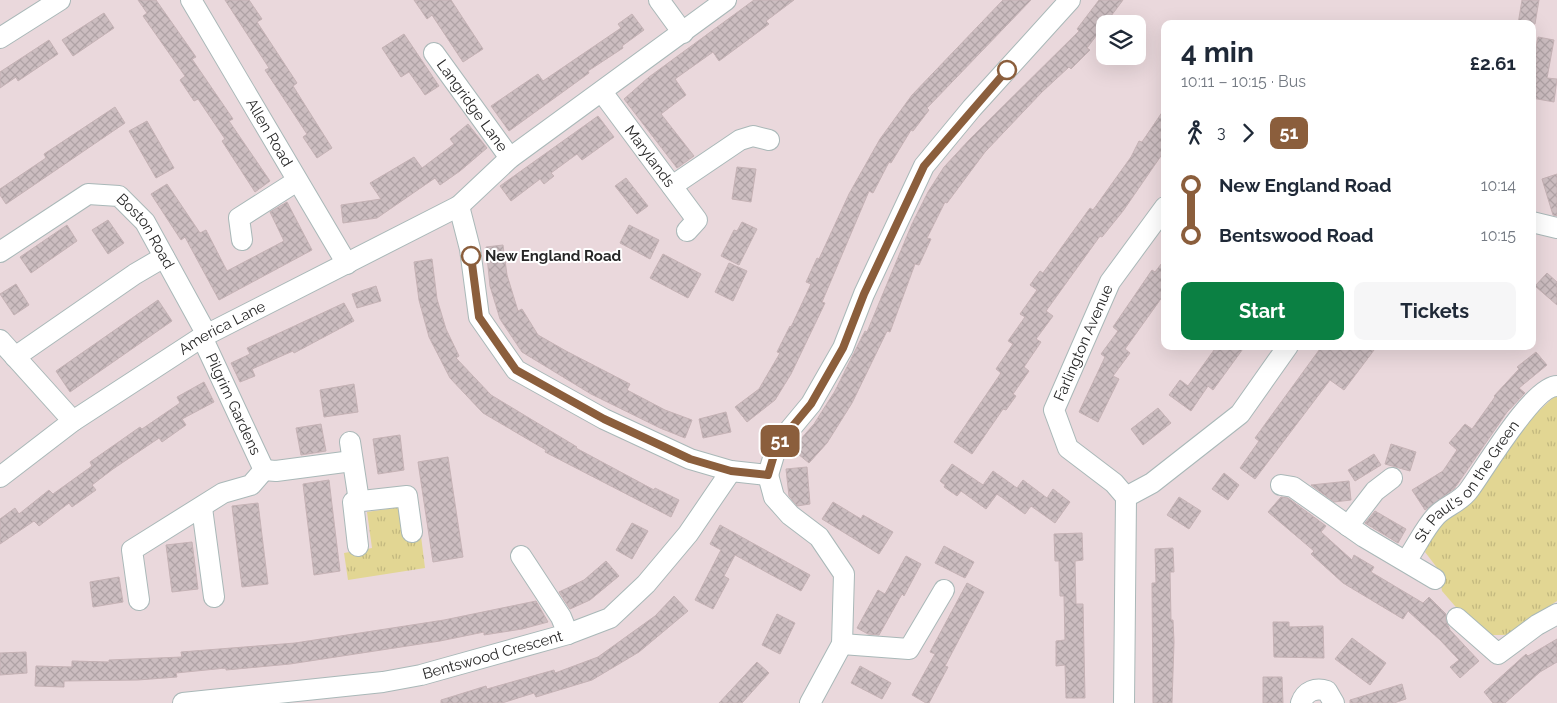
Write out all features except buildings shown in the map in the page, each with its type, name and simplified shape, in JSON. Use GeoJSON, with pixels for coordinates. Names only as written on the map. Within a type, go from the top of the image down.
{"type":"FeatureCollection","features":[{"type":"Feature","properties":{"kind":"street"},"geometry":{"type":"LineString","coordinates":[[0,38],[60,0]]}},
{"type":"Feature","properties":{"kind":"street","name":"Allen Road"},"geometry":{"type":"LineString","coordinates":[[191,0],[347,264]]}},
{"type":"Feature","properties":{"kind":"street"},"geometry":{"type":"LineString","coordinates":[[659,0],[683,33]]}},
{"type":"Feature","properties":{"kind":"street"},"geometry":{"type":"LineString","coordinates":[[726,0],[510,158],[459,206],[470,249],[479,317],[516,370],[604,419],[690,459],[731,471],[768,475]]}},
{"type":"Feature","properties":{"kind":"street"},"geometry":{"type":"LineString","coordinates":[[810,703],[842,644],[844,574],[819,537],[790,515],[774,497],[768,475],[777,445],[811,404],[843,348],[864,294],[924,166],[972,108],[1070,0]]}},
{"type":"Feature","properties":{"kind":"street","name":"Langridge Lane"},"geometry":{"type":"LineString","coordinates":[[434,53],[510,158]]}},
{"type":"Feature","properties":{"kind":"street","name":"Marylands"},"geometry":{"type":"LineString","coordinates":[[602,92],[672,186],[698,225]]}},
{"type":"Feature","properties":{"kind":"street"},"geometry":{"type":"LineString","coordinates":[[672,186],[740,140],[753,136],[770,140]]}},
{"type":"Feature","properties":{"kind":"street"},"geometry":{"type":"LineString","coordinates":[[242,240],[239,218],[297,181]]}},
{"type":"Feature","properties":{"kind":"street","name":"Boston Road"},"geometry":{"type":"LineString","coordinates":[[0,252],[88,194],[119,196],[145,222],[205,336]]}},
{"type":"Feature","properties":{"kind":"street","name":"America Lane"},"geometry":{"type":"LineString","coordinates":[[0,477],[73,421],[205,336],[459,206]]}},
{"type":"Feature","properties":{"kind":"street","name":"Farlington Avenue"},"geometry":{"type":"LineString","coordinates":[[1126,497],[1114,483],[1068,448],[1054,410],[1110,282],[1161,212]]}},
{"type":"Feature","properties":{"kind":"street"},"geometry":{"type":"LineString","coordinates":[[1536,223],[1557,228]]}},
{"type":"Feature","properties":{"kind":"street"},"geometry":{"type":"LineString","coordinates":[[15,357],[111,290],[164,256]]}},
{"type":"Feature","properties":{"kind":"street","name":"Pilgrim Gardens"},"geometry":{"type":"LineString","coordinates":[[205,336],[264,470]]}},
{"type":"Feature","properties":{"kind":"street"},"geometry":{"type":"LineString","coordinates":[[0,340],[73,421]]}},
{"type":"Feature","properties":{"kind":"street"},"geometry":{"type":"LineString","coordinates":[[1124,703],[1126,497],[1152,483],[1240,414],[1285,350]]}},
{"type":"Feature","properties":{"kind":"street","name":"St. Paul's on the Green"},"geometry":{"type":"LineString","coordinates":[[1434,579],[1406,561],[1436,516],[1468,492],[1488,459],[1534,400],[1552,386],[1557,386]]}},
{"type":"Feature","properties":{"kind":"street","name":"Pilgrim Gardens"},"geometry":{"type":"LineString","coordinates":[[264,470],[276,471],[351,452],[358,501],[353,502],[358,546]]}},
{"type":"Feature","properties":{"kind":"street","name":"Pilgrim Gardens"},"geometry":{"type":"LineString","coordinates":[[139,600],[132,550],[202,508],[223,493],[252,485],[264,470]]}},
{"type":"Feature","properties":{"kind":"street","name":"Bentswood Crescent"},"geometry":{"type":"LineString","coordinates":[[183,703],[383,682],[421,675],[568,634],[610,618],[646,584],[688,534],[731,471]]}},
{"type":"Feature","properties":{"kind":"street"},"geometry":{"type":"LineString","coordinates":[[1348,526],[1375,491],[1392,478]]}},
{"type":"Feature","properties":{"kind":"street"},"geometry":{"type":"LineString","coordinates":[[1281,484],[1292,487],[1348,526],[1406,561]]}},
{"type":"Feature","properties":{"kind":"street"},"geometry":{"type":"LineString","coordinates":[[358,501],[407,496],[412,532]]}},
{"type":"Feature","properties":{"kind":"street"},"geometry":{"type":"LineString","coordinates":[[202,508],[214,596]]}},
{"type":"Feature","properties":{"kind":"street"},"geometry":{"type":"LineString","coordinates":[[521,556],[561,617],[568,634]]}},
{"type":"Feature","properties":{"kind":"street"},"geometry":{"type":"LineString","coordinates":[[842,644],[910,649],[944,590]]}},
{"type":"Feature","properties":{"kind":"street"},"geometry":{"type":"LineString","coordinates":[[1457,618],[1498,654],[1537,625],[1557,614]]}},
{"type":"Feature","properties":{"kind":"street"},"geometry":{"type":"LineString","coordinates":[[1301,703],[1306,694],[1316,689],[1327,691],[1334,703]]}},
{"type":"Feature","properties":{"kind":"green space"},"geometry":{"type":"Polygon","coordinates":[[[1557,394],[1557,601],[1506,635],[1486,635],[1461,613],[1442,591],[1438,569],[1425,552],[1433,532],[1526,423],[1557,394]]]}},
{"type":"Feature","properties":{"kind":"green space"},"geometry":{"type":"Polygon","coordinates":[[[401,507],[421,536],[425,568],[348,580],[344,553],[372,548],[367,512],[401,507]]]}},
{"type":"Feature","properties":{"kind":"bus line","name":"51"},"geometry":{"type":"LineString","coordinates":[[471,256],[479,317],[516,370],[604,419],[690,459],[731,471],[768,475],[777,445],[811,404],[843,348],[864,294],[924,166],[972,108],[1007,70]]}},
{"type":"Feature","properties":{"kind":"place","name":"New England Road"},"geometry":{"type":"Point","coordinates":[471,256]}}]}
